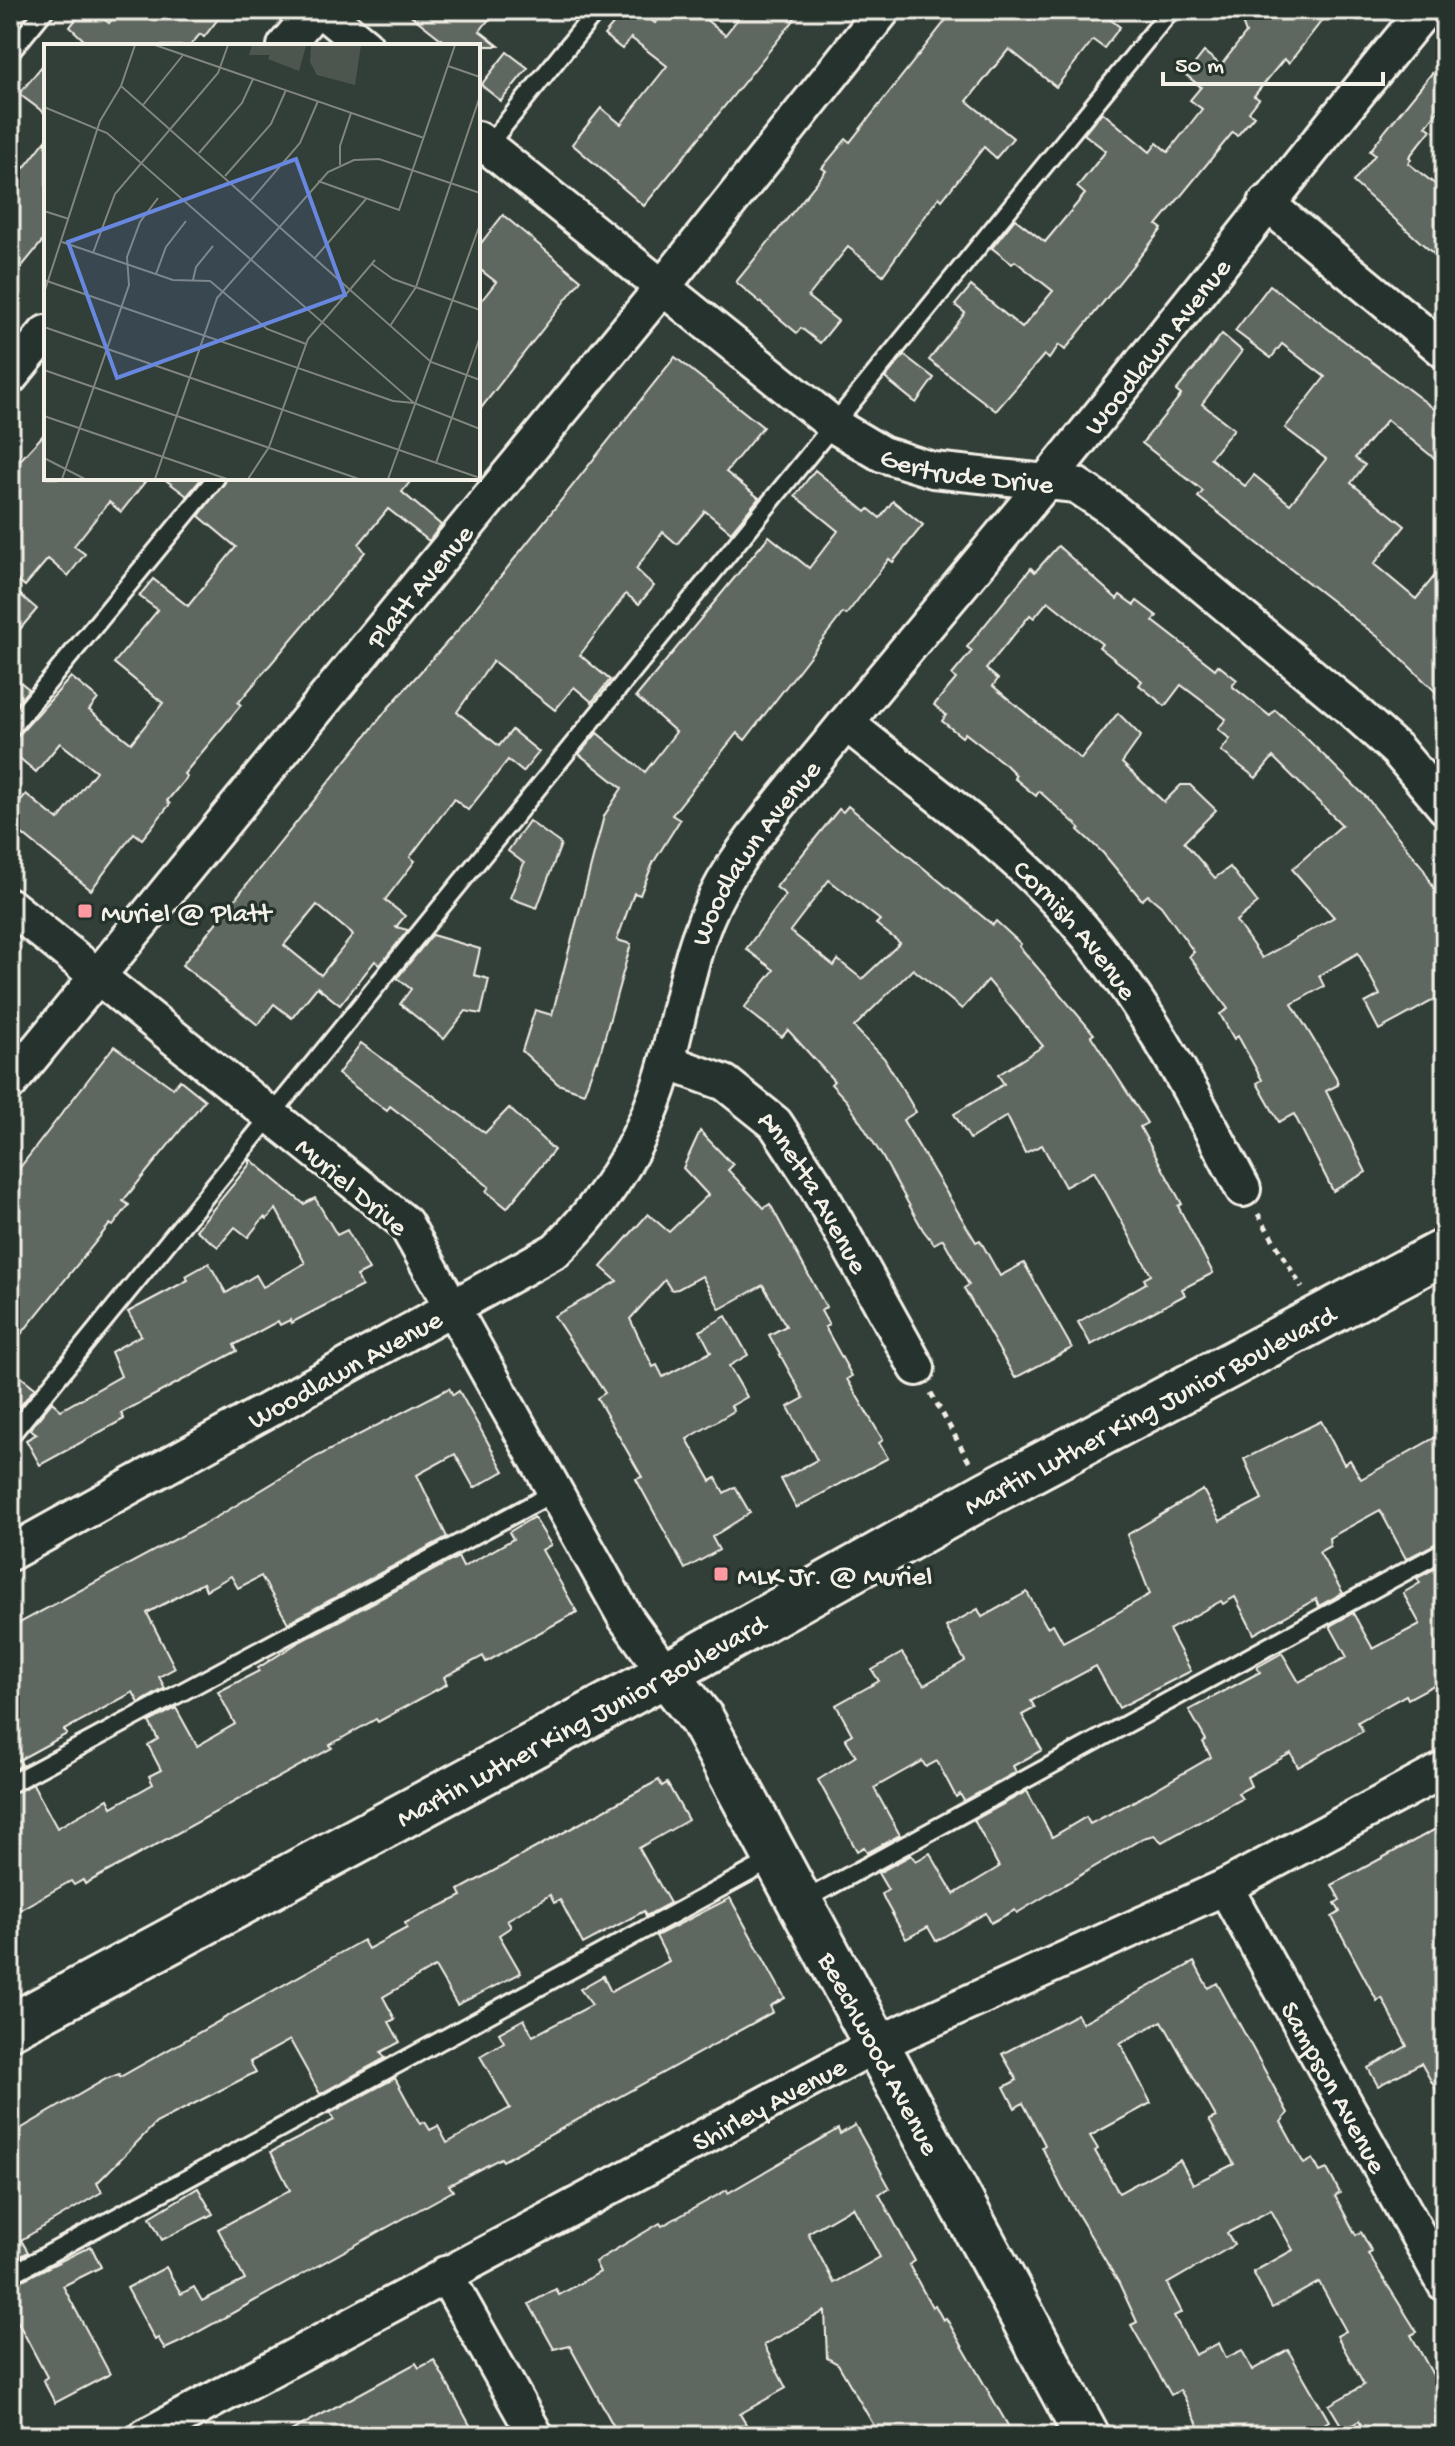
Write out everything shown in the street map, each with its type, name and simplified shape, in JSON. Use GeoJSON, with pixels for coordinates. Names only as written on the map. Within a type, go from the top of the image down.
{"type":"FeatureCollection","features":[{"type":"Feature","properties":{"kind":"main road","name":"Martin Luther King Junior Boulevard"},"geometry":{"type":"LineString","coordinates":[[10,2027],[666,1674],[987,1494],[1445,1251]]}},
{"type":"Feature","properties":{"kind":"main road","name":"Beechwood Avenue"},"geometry":{"type":"LineString","coordinates":[[666,1674],[702,1720],[1087,2436]]}},
{"type":"Feature","properties":{"kind":"street"},"geometry":{"type":"LineString","coordinates":[[287,44],[315,10]]}},
{"type":"Feature","properties":{"kind":"street"},"geometry":{"type":"LineString","coordinates":[[321,10],[363,44]]}},
{"type":"Feature","properties":{"kind":"street","name":"Platt Avenue"},"geometry":{"type":"LineString","coordinates":[[10,1083],[661,289],[883,10]]}},
{"type":"Feature","properties":{"kind":"street","name":"Woodlawn Avenue"},"geometry":{"type":"LineString","coordinates":[[10,1553],[556,1250],[591,1216],[620,1175],[644,1130],[667,1062],[691,954],[709,908],[760,830],[1047,481],[1266,203],[1425,10]]}},
{"type":"Feature","properties":{"kind":"street","name":"Gertrude Drive"},"geometry":{"type":"LineString","coordinates":[[481,147],[835,426],[882,454],[933,470],[991,479],[1076,485],[1109,507],[1349,707],[1397,750],[1445,807]]}},
{"type":"Feature","properties":{"kind":"street"},"geometry":{"type":"LineString","coordinates":[[1266,203],[1445,351]]}},
{"type":"Feature","properties":{"kind":"street"},"geometry":{"type":"LineString","coordinates":[[10,377],[44,335]]}},
{"type":"Feature","properties":{"kind":"street","name":"Cornish Avenue"},"geometry":{"type":"LineString","coordinates":[[846,723],[1010,857],[1071,915],[1123,978],[1162,1040],[1243,1189]]}},
{"type":"Feature","properties":{"kind":"street","name":"Muriel Drive"},"geometry":{"type":"LineString","coordinates":[[10,906],[405,1223],[625,1617],[666,1674]]}},
{"type":"Feature","properties":{"kind":"street","name":"Annetta Avenue"},"geometry":{"type":"LineString","coordinates":[[667,1062],[725,1083],[775,1123],[815,1184],[917,1368]]}},
{"type":"Feature","properties":{"kind":"street","name":"Shirley Avenue"},"geometry":{"type":"LineString","coordinates":[[146,2436],[877,2044],[1225,1887],[1445,1769]]}},
{"type":"Feature","properties":{"kind":"street","name":"Sampson Avenue"},"geometry":{"type":"LineString","coordinates":[[1225,1887],[1445,2284]]}},
{"type":"Feature","properties":{"kind":"street"},"geometry":{"type":"LineString","coordinates":[[445,2274],[536,2436]]}},
{"type":"Feature","properties":{"kind":"lane"},"geometry":{"type":"LineString","coordinates":[[10,53],[45,10]]}},
{"type":"Feature","properties":{"kind":"lane"},"geometry":{"type":"LineString","coordinates":[[481,147],[597,10]]}},
{"type":"Feature","properties":{"kind":"lane"},"geometry":{"type":"LineString","coordinates":[[10,1436],[1171,10]]}},
{"type":"Feature","properties":{"kind":"lane"},"geometry":{"type":"LineString","coordinates":[[10,729],[214,480]]}},
{"type":"Feature","properties":{"kind":"lane"},"geometry":{"type":"LineString","coordinates":[[10,1784],[555,1492]]}},
{"type":"Feature","properties":{"kind":"lane"},"geometry":{"type":"LineString","coordinates":[[799,1904],[1445,1550]]}},
{"type":"Feature","properties":{"kind":"lane"},"geometry":{"type":"LineString","coordinates":[[10,2275],[775,1859]]}},
{"type":"Feature","properties":{"kind":"path"},"geometry":{"type":"LineString","coordinates":[[1243,1189],[1321,1319]]}},
{"type":"Feature","properties":{"kind":"path"},"geometry":{"type":"LineString","coordinates":[[917,1368],[987,1494]]}},
{"type":"Feature","properties":{"kind":"building"},"geometry":{"type":"Polygon","coordinates":[[[83,10],[93,10],[109,23],[119,10],[225,10],[204,37],[200,34],[192,44],[88,44],[70,27],[83,10]]]}},
{"type":"Feature","properties":{"kind":"building"},"geometry":{"type":"Polygon","coordinates":[[[404,10],[496,10],[480,31],[499,46],[447,44],[404,10]]]}},
{"type":"Feature","properties":{"kind":"building"},"geometry":{"type":"Polygon","coordinates":[[[625,10],[652,10],[647,17],[655,23],[665,10],[694,10],[725,35],[745,10],[784,10],[795,19],[644,206],[572,144],[601,108],[621,124],[667,66],[631,38],[622,49],[604,35],[625,10]]]}},
{"type":"Feature","properties":{"kind":"building"},"geometry":{"type":"Polygon","coordinates":[[[954,10],[1077,10],[1091,21],[1099,11],[1120,27],[1104,48],[1093,40],[1056,87],[1009,49],[967,101],[1013,138],[996,158],[984,147],[942,200],[939,197],[883,275],[848,247],[808,297],[838,321],[820,343],[801,328],[797,333],[736,282],[826,171],[822,168],[846,139],[850,142],[954,10]]]}},
{"type":"Feature","properties":{"kind":"building"},"geometry":{"type":"Polygon","coordinates":[[[1255,10],[1330,10],[1289,63],[1284,59],[1254,96],[1259,99],[1249,112],[1254,116],[1237,136],[1233,132],[1157,225],[1162,229],[1065,350],[1059,345],[1049,359],[1044,355],[996,411],[929,360],[965,313],[955,305],[971,286],[1022,328],[1053,291],[1015,261],[1012,264],[992,248],[1015,219],[1045,242],[1085,194],[1077,187],[1106,151],[1084,134],[1102,112],[1150,152],[1157,143],[1168,152],[1202,109],[1190,100],[1201,87],[1186,75],[1204,52],[1221,65],[1246,33],[1243,25],[1255,10]]]}},
{"type":"Feature","properties":{"kind":"building"},"geometry":{"type":"Polygon","coordinates":[[[507,52],[528,68],[501,101],[481,85],[507,52]]]}},
{"type":"Feature","properties":{"kind":"building"},"geometry":{"type":"Polygon","coordinates":[[[44,63],[44,113],[19,94],[44,63]]]}},
{"type":"Feature","properties":{"kind":"building"},"geometry":{"type":"Polygon","coordinates":[[[1432,73],[1445,84],[1445,102],[1426,126],[1431,130],[1409,157],[1408,163],[1445,192],[1445,264],[1353,182],[1375,155],[1370,151],[1432,73]]]}},
{"type":"Feature","properties":{"kind":"building"},"geometry":{"type":"Polygon","coordinates":[[[44,143],[44,239],[10,281],[10,157],[24,168],[44,143]]]}},
{"type":"Feature","properties":{"kind":"building"},"geometry":{"type":"Polygon","coordinates":[[[503,215],[581,280],[480,409],[480,302],[496,282],[480,270],[480,244],[503,215]]]}},
{"type":"Feature","properties":{"kind":"building"},"geometry":{"type":"Polygon","coordinates":[[[1270,285],[1445,417],[1445,467],[1387,420],[1355,458],[1365,465],[1351,483],[1405,526],[1374,564],[1416,599],[1445,563],[1445,701],[1382,640],[1198,497],[1203,491],[1142,443],[1181,395],[1176,391],[1222,334],[1242,351],[1202,404],[1234,429],[1210,458],[1245,486],[1254,475],[1290,504],[1326,459],[1285,428],[1325,377],[1282,344],[1271,358],[1235,331],[1270,285]]]}},
{"type":"Feature","properties":{"kind":"building"},"geometry":{"type":"Polygon","coordinates":[[[904,355],[934,378],[916,403],[885,378],[904,355]]]}},
{"type":"Feature","properties":{"kind":"building"},"geometry":{"type":"Polygon","coordinates":[[[675,357],[763,427],[726,472],[759,498],[731,532],[705,511],[677,544],[663,532],[636,569],[654,586],[639,604],[626,594],[580,655],[610,680],[592,702],[574,687],[555,710],[493,661],[457,712],[499,746],[512,730],[539,752],[523,772],[508,760],[468,810],[454,799],[410,857],[415,861],[385,900],[405,916],[396,927],[408,930],[380,965],[375,961],[340,1005],[317,987],[292,1018],[274,1004],[258,1025],[182,965],[389,707],[457,631],[675,357]],[[317,905],[284,945],[321,975],[353,935],[317,905]]]}},
{"type":"Feature","properties":{"kind":"building"},"geometry":{"type":"Polygon","coordinates":[[[44,434],[44,480],[146,480],[121,512],[109,502],[74,546],[85,554],[68,576],[48,559],[25,586],[10,574],[10,471],[44,434]]]}},
{"type":"Feature","properties":{"kind":"building"},"geometry":{"type":"Polygon","coordinates":[[[815,470],[866,512],[869,509],[880,518],[893,501],[923,525],[893,562],[889,559],[846,615],[843,613],[745,740],[737,733],[672,815],[680,820],[653,863],[640,895],[634,893],[617,940],[631,944],[598,1061],[584,1093],[558,1084],[522,1051],[535,1010],[552,1015],[604,816],[622,788],[579,754],[597,733],[645,772],[676,732],[636,697],[769,536],[809,568],[838,531],[795,496],[815,470]]]}},
{"type":"Feature","properties":{"kind":"building"},"geometry":{"type":"Polygon","coordinates":[[[166,480],[200,480],[187,496],[166,480]]]}},
{"type":"Feature","properties":{"kind":"building"},"geometry":{"type":"Polygon","coordinates":[[[226,480],[411,480],[402,492],[441,525],[429,541],[388,509],[359,544],[365,552],[238,703],[241,705],[184,774],[187,777],[167,801],[170,804],[142,839],[134,833],[91,890],[10,824],[10,813],[26,794],[58,820],[96,771],[60,743],[36,772],[10,750],[10,740],[18,736],[71,677],[98,699],[89,710],[131,743],[163,703],[114,663],[158,610],[139,596],[153,579],[188,606],[236,547],[199,516],[226,480]]]}},
{"type":"Feature","properties":{"kind":"building"},"geometry":{"type":"Polygon","coordinates":[[[1058,546],[1117,599],[1120,595],[1134,605],[1137,601],[1157,616],[1153,621],[1215,669],[1218,665],[1237,680],[1232,686],[1270,716],[1275,710],[1367,798],[1423,868],[1445,909],[1445,994],[1379,1030],[1365,1003],[1380,995],[1358,953],[1319,976],[1324,986],[1292,1004],[1336,1077],[1338,1085],[1326,1091],[1366,1172],[1333,1191],[1294,1114],[1279,1122],[1257,1083],[1262,1080],[1238,1036],[1234,1039],[1220,1014],[1228,1009],[1189,956],[1194,952],[1161,906],[1148,895],[1142,900],[1103,853],[1078,830],[1080,828],[1039,791],[1036,796],[1014,778],[1016,775],[1006,765],[965,733],[962,737],[942,721],[946,715],[934,705],[956,679],[952,675],[972,651],[967,647],[1031,568],[1035,572],[1058,546]],[[1048,601],[1034,618],[1030,615],[986,669],[998,679],[993,686],[1081,759],[1118,713],[1141,736],[1122,763],[1164,802],[1181,785],[1190,785],[1216,810],[1184,842],[1215,878],[1230,867],[1258,903],[1236,921],[1262,958],[1334,917],[1292,869],[1342,825],[1273,757],[1256,778],[1221,751],[1230,739],[1218,729],[1226,719],[1181,685],[1165,706],[1139,685],[1142,681],[1099,647],[1102,644],[1048,601]]]}},
{"type":"Feature","properties":{"kind":"building"},"geometry":{"type":"Polygon","coordinates":[[[10,586],[37,609],[10,641],[10,586]]]}},
{"type":"Feature","properties":{"kind":"building"},"geometry":{"type":"Polygon","coordinates":[[[10,674],[29,689],[10,712],[10,674]]]}},
{"type":"Feature","properties":{"kind":"building"},"geometry":{"type":"Polygon","coordinates":[[[848,806],[993,925],[996,921],[1021,944],[1019,946],[1094,1034],[1091,1036],[1147,1123],[1140,1127],[1182,1204],[1178,1206],[1213,1273],[1182,1289],[1185,1295],[1091,1345],[1078,1322],[1146,1283],[1144,1279],[1151,1275],[1094,1171],[1065,1187],[1042,1145],[1025,1153],[1007,1116],[970,1139],[954,1114],[1004,1084],[998,1075],[1043,1046],[988,980],[962,1009],[913,969],[854,1027],[884,1058],[916,1112],[903,1120],[976,1242],[980,1240],[1000,1276],[1024,1263],[1072,1348],[1015,1378],[964,1288],[969,1285],[943,1239],[934,1244],[923,1230],[882,1156],[847,1101],[831,1084],[834,1081],[788,1030],[782,1037],[744,1008],[774,970],[746,949],[786,895],[776,887],[839,809],[843,812],[848,806]],[[829,880],[790,931],[834,966],[838,960],[862,979],[900,943],[876,924],[880,920],[829,880]]]}},
{"type":"Feature","properties":{"kind":"building"},"geometry":{"type":"Polygon","coordinates":[[[529,821],[561,844],[537,908],[510,898],[524,863],[508,851],[529,821]]]}},
{"type":"Feature","properties":{"kind":"building"},"geometry":{"type":"Polygon","coordinates":[[[432,935],[480,949],[474,975],[489,979],[481,1014],[466,1011],[444,1039],[400,1004],[411,989],[397,978],[432,935]]]}},
{"type":"Feature","properties":{"kind":"building"},"geometry":{"type":"Polygon","coordinates":[[[361,1043],[485,1133],[509,1108],[554,1150],[507,1208],[486,1191],[489,1187],[429,1136],[390,1106],[387,1111],[338,1074],[361,1043]]]}},
{"type":"Feature","properties":{"kind":"building"},"geometry":{"type":"Polygon","coordinates":[[[114,1046],[173,1088],[180,1080],[205,1100],[123,1201],[129,1205],[113,1226],[110,1224],[10,1348],[10,1189],[20,1177],[15,1174],[114,1046]]]}},
{"type":"Feature","properties":{"kind":"building"},"geometry":{"type":"Polygon","coordinates":[[[700,1131],[733,1165],[728,1170],[764,1208],[770,1204],[826,1307],[821,1311],[829,1325],[825,1327],[852,1376],[847,1379],[883,1440],[879,1443],[888,1458],[796,1508],[781,1479],[817,1460],[788,1407],[804,1398],[769,1335],[786,1326],[763,1285],[720,1309],[702,1276],[671,1290],[665,1280],[630,1319],[653,1367],[657,1365],[663,1377],[711,1352],[700,1331],[726,1316],[748,1355],[729,1366],[747,1397],[731,1406],[734,1411],[687,1439],[711,1481],[716,1478],[724,1493],[735,1487],[750,1513],[712,1537],[719,1550],[685,1569],[636,1479],[642,1477],[597,1398],[605,1393],[554,1316],[617,1281],[601,1267],[648,1214],[669,1232],[708,1195],[683,1168],[700,1131]]]}},
{"type":"Feature","properties":{"kind":"building"},"geometry":{"type":"Polygon","coordinates":[[[250,1159],[304,1204],[315,1198],[337,1235],[347,1230],[369,1270],[357,1276],[362,1286],[291,1323],[290,1320],[280,1325],[278,1321],[234,1345],[237,1351],[121,1413],[124,1419],[40,1465],[26,1440],[37,1434],[30,1429],[52,1402],[61,1410],[121,1376],[111,1352],[141,1335],[128,1312],[188,1280],[186,1276],[209,1263],[226,1293],[256,1275],[263,1287],[305,1263],[276,1209],[267,1219],[264,1217],[248,1237],[235,1227],[218,1247],[196,1230],[250,1164],[250,1159]]]}},
{"type":"Feature","properties":{"kind":"building"},"geometry":{"type":"Polygon","coordinates":[[[10,1368],[35,1388],[13,1415],[10,1412],[10,1368]]]}},
{"type":"Feature","properties":{"kind":"building"},"geometry":{"type":"Polygon","coordinates":[[[449,1388],[453,1395],[459,1391],[504,1471],[474,1488],[455,1454],[417,1475],[447,1537],[288,1623],[261,1576],[238,1588],[231,1576],[206,1590],[203,1583],[147,1613],[175,1668],[159,1677],[165,1688],[139,1703],[133,1692],[64,1730],[67,1734],[19,1760],[22,1765],[10,1772],[10,1628],[215,1518],[316,1457],[449,1388]]]}},
{"type":"Feature","properties":{"kind":"building"},"geometry":{"type":"Polygon","coordinates":[[[1321,1421],[1344,1464],[1350,1460],[1361,1479],[1445,1432],[1445,1528],[1441,1531],[1445,1539],[1406,1559],[1380,1510],[1329,1538],[1330,1546],[1319,1552],[1343,1593],[1319,1606],[1316,1599],[1254,1634],[1235,1597],[1223,1604],[1221,1601],[1169,1630],[1191,1671],[1119,1708],[1096,1666],[1031,1701],[1035,1708],[1022,1715],[1042,1750],[1013,1766],[1016,1772],[964,1801],[960,1794],[956,1797],[937,1761],[926,1767],[922,1761],[874,1788],[900,1835],[867,1853],[864,1847],[857,1851],[818,1780],[856,1756],[845,1738],[852,1734],[836,1705],[879,1681],[872,1670],[902,1653],[924,1685],[965,1661],[946,1627],[978,1609],[982,1617],[1027,1592],[1047,1627],[1053,1624],[1063,1642],[1112,1616],[1150,1594],[1127,1535],[1203,1490],[1220,1521],[1262,1499],[1244,1459],[1321,1421]]]}},
{"type":"Feature","properties":{"kind":"building"},"geometry":{"type":"Polygon","coordinates":[[[534,1517],[551,1545],[542,1550],[577,1612],[486,1662],[483,1656],[444,1677],[447,1684],[378,1722],[376,1719],[330,1745],[332,1748],[85,1884],[83,1880],[74,1885],[71,1881],[10,1915],[10,1795],[33,1784],[57,1828],[108,1799],[112,1807],[153,1784],[149,1776],[161,1770],[148,1745],[158,1739],[149,1722],[176,1708],[197,1746],[235,1724],[218,1692],[259,1671],[258,1668],[299,1642],[458,1557],[463,1567],[513,1539],[509,1532],[534,1517]]]}},
{"type":"Feature","properties":{"kind":"building"},"geometry":{"type":"Polygon","coordinates":[[[1445,1563],[1445,1679],[1408,1699],[1406,1695],[1358,1722],[1363,1731],[1298,1767],[1291,1753],[1247,1777],[1251,1786],[1238,1793],[1242,1799],[1162,1842],[1154,1835],[1143,1838],[1017,1913],[1015,1910],[991,1923],[986,1913],[936,1941],[928,1927],[906,1939],[882,1894],[888,1890],[878,1873],[911,1855],[916,1861],[930,1853],[954,1894],[999,1867],[974,1820],[1027,1791],[1052,1837],[1086,1817],[1090,1824],[1140,1798],[1211,1757],[1203,1742],[1206,1740],[1189,1710],[1260,1672],[1257,1667],[1282,1653],[1299,1682],[1347,1657],[1330,1626],[1353,1613],[1373,1649],[1420,1624],[1403,1593],[1420,1583],[1417,1578],[1445,1563]]]}},
{"type":"Feature","properties":{"kind":"building"},"geometry":{"type":"Polygon","coordinates":[[[659,1780],[662,1786],[667,1783],[688,1820],[639,1848],[670,1903],[646,1916],[644,1911],[583,1944],[560,1900],[554,1903],[550,1895],[507,1920],[511,1927],[499,1935],[521,1973],[457,2005],[435,1967],[383,1997],[395,2019],[389,2022],[400,2042],[381,2052],[385,2058],[320,2094],[290,2040],[250,2062],[256,2072],[156,2123],[97,2183],[102,2192],[21,2240],[28,2252],[10,2262],[10,2135],[106,2079],[119,2074],[120,2077],[363,1940],[368,1949],[407,1928],[405,1923],[462,1896],[459,1890],[659,1780]]]}},
{"type":"Feature","properties":{"kind":"building"},"geometry":{"type":"Polygon","coordinates":[[[1445,1824],[1445,2106],[1421,2063],[1378,2086],[1368,2068],[1407,2046],[1382,1998],[1377,2001],[1332,1917],[1340,1912],[1335,1903],[1340,1900],[1332,1885],[1445,1824]]]}},
{"type":"Feature","properties":{"kind":"building"},"geometry":{"type":"Polygon","coordinates":[[[730,1898],[785,1998],[770,2006],[773,2012],[503,2161],[501,2158],[449,2185],[453,2191],[180,2342],[165,2349],[158,2338],[155,2340],[127,2288],[166,2267],[181,2294],[194,2287],[202,2301],[245,2280],[218,2229],[290,2190],[271,2152],[334,2120],[330,2113],[395,2078],[420,2124],[425,2122],[430,2130],[438,2126],[447,2143],[510,2108],[480,2056],[504,2042],[499,2033],[524,2019],[533,2036],[592,2005],[580,1989],[603,1976],[611,1992],[669,1961],[656,1936],[730,1898]]]}},
{"type":"Feature","properties":{"kind":"building"},"geometry":{"type":"Polygon","coordinates":[[[1194,1962],[1208,1988],[1217,1983],[1288,2113],[1281,2122],[1304,2164],[1313,2159],[1320,2172],[1327,2169],[1340,2193],[1335,2196],[1356,2235],[1361,2232],[1372,2252],[1368,2254],[1417,2332],[1411,2335],[1445,2397],[1445,2421],[1418,2436],[1367,2436],[1359,2421],[1344,2430],[1329,2405],[1364,2385],[1337,2336],[1346,2331],[1319,2282],[1272,2308],[1253,2272],[1293,2250],[1271,2210],[1227,2233],[1234,2245],[1167,2284],[1182,2312],[1174,2316],[1195,2355],[1219,2343],[1226,2358],[1242,2350],[1252,2370],[1288,2350],[1329,2421],[1303,2436],[1204,2436],[1180,2390],[1171,2395],[1131,2325],[1137,2322],[1119,2283],[1062,2188],[1042,2147],[1045,2145],[1023,2103],[1015,2108],[1004,2087],[1017,2080],[1002,2054],[1077,2014],[1082,2023],[1194,1962]],[[1162,2021],[1120,2043],[1151,2103],[1090,2136],[1119,2193],[1180,2160],[1193,2184],[1234,2164],[1209,2120],[1216,2117],[1162,2021]]]}},
{"type":"Feature","properties":{"kind":"building"},"geometry":{"type":"Polygon","coordinates":[[[855,2125],[890,2188],[879,2194],[915,2261],[909,2265],[932,2307],[935,2305],[943,2320],[946,2318],[1014,2436],[880,2436],[838,2364],[827,2358],[825,2311],[764,2345],[786,2388],[740,2414],[753,2436],[619,2436],[569,2345],[554,2349],[529,2304],[556,2289],[559,2295],[600,2272],[595,2262],[660,2223],[662,2226],[727,2190],[728,2193],[838,2129],[840,2134],[855,2125]],[[853,2207],[808,2233],[834,2283],[880,2257],[853,2207]]]}},
{"type":"Feature","properties":{"kind":"building"},"geometry":{"type":"Polygon","coordinates":[[[198,2188],[213,2214],[162,2240],[150,2217],[198,2188]]]}},
{"type":"Feature","properties":{"kind":"building"},"geometry":{"type":"Polygon","coordinates":[[[91,2246],[101,2267],[63,2286],[110,2374],[55,2403],[43,2380],[47,2377],[10,2307],[10,2286],[91,2246]]]}},
{"type":"Feature","properties":{"kind":"building"},"geometry":{"type":"Polygon","coordinates":[[[434,2360],[476,2436],[282,2436],[416,2363],[419,2368],[434,2360]]]}},
{"type":"Feature","properties":{"kind":"place","name":"Muriel @ Platt"},"geometry":{"type":"Point","coordinates":[85,911]}},
{"type":"Feature","properties":{"kind":"place","name":"MLK Jr. @ Muriel"},"geometry":{"type":"Point","coordinates":[721,1574]}}]}
